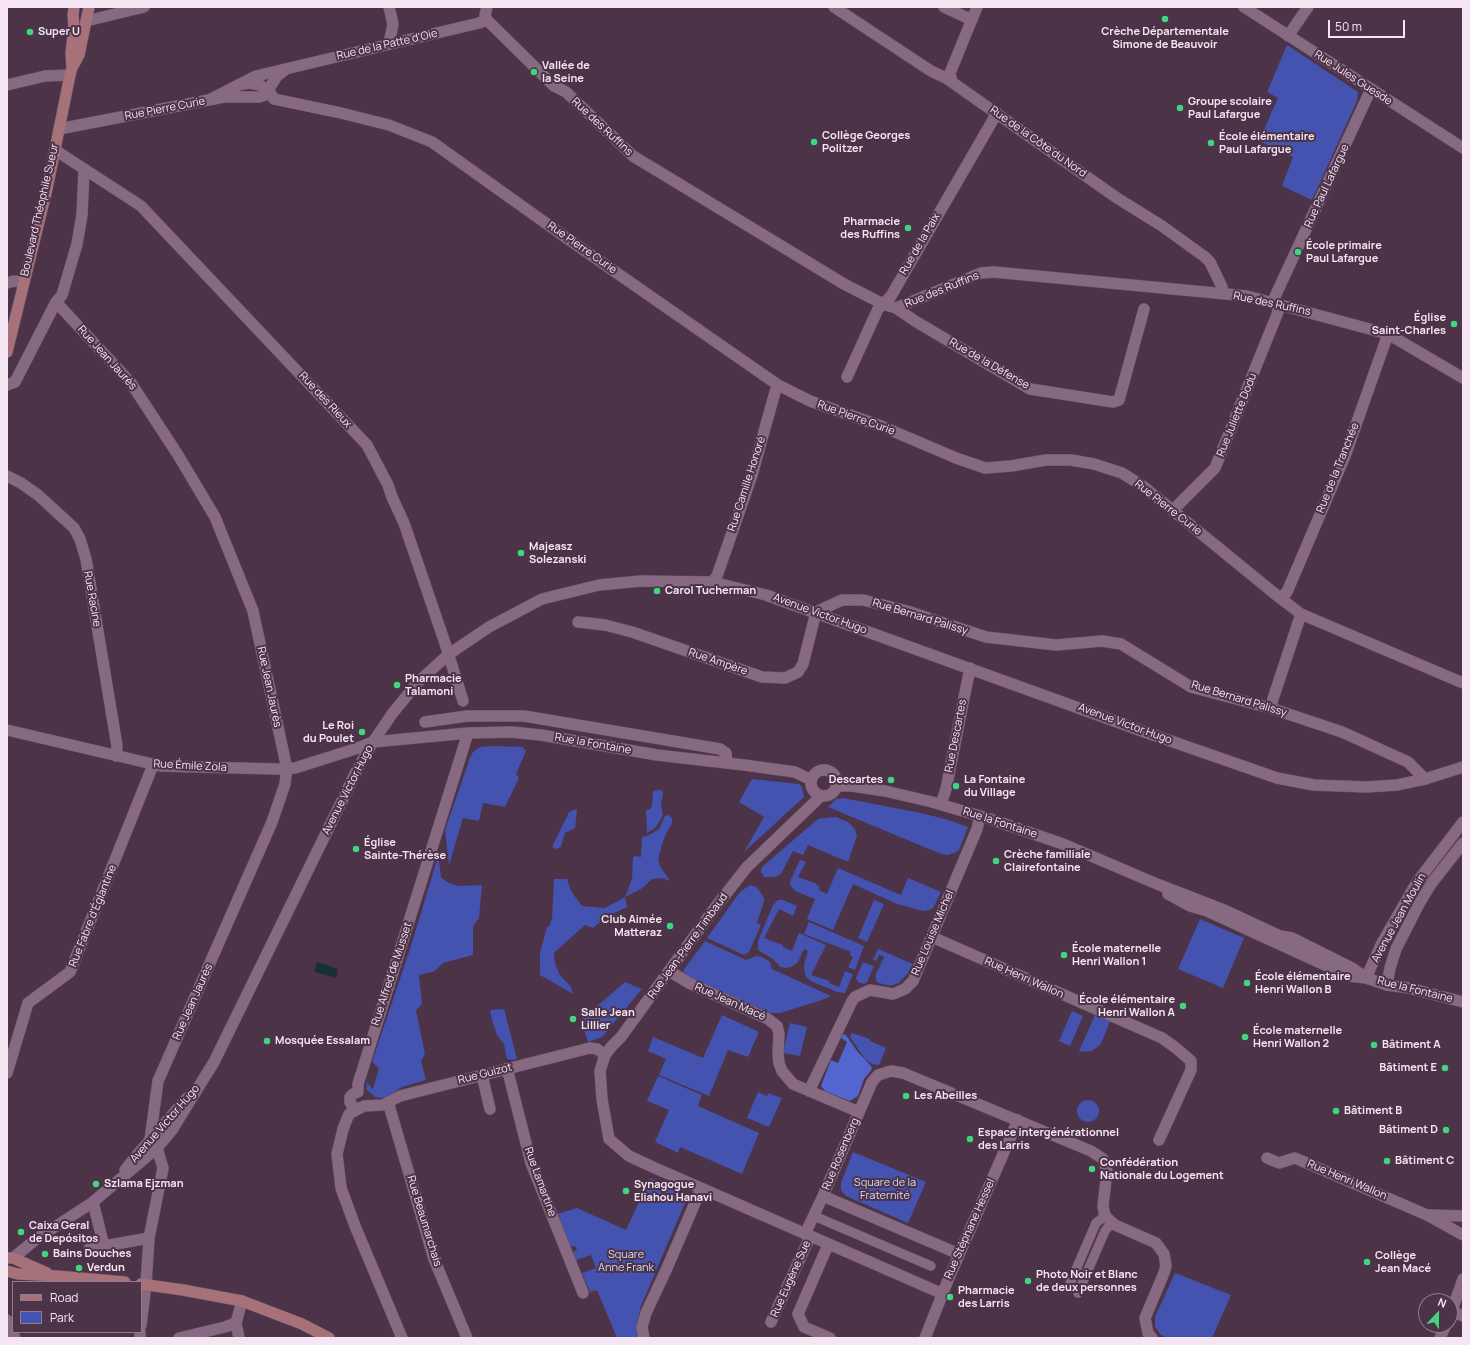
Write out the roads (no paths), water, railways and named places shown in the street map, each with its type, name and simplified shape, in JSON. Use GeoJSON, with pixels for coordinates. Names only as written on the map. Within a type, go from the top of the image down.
{"type":"FeatureCollection","features":[{"type":"Feature","properties":{"kind":"main road","name":"Boulevard Théophile Sueur"},"geometry":{"type":"LineString","coordinates":[[7,352],[47,189],[71,71],[74,7]]}},
{"type":"Feature","properties":{"kind":"main road","name":"Boulevard Théophile Sueur"},"geometry":{"type":"LineString","coordinates":[[71,71],[78,55],[89,7]]}},
{"type":"Feature","properties":{"kind":"main road"},"geometry":{"type":"LineString","coordinates":[[10,1258],[53,1276]]}},
{"type":"Feature","properties":{"kind":"main road"},"geometry":{"type":"LineString","coordinates":[[7,1271],[18,1274],[113,1281]]}},
{"type":"Feature","properties":{"kind":"main road"},"geometry":{"type":"LineString","coordinates":[[143,1284],[242,1301],[302,1324],[329,1338]]}},
{"type":"Feature","properties":{"kind":"street"},"geometry":{"type":"LineString","coordinates":[[86,21],[144,7]]}},
{"type":"Feature","properties":{"kind":"street"},"geometry":{"type":"LineString","coordinates":[[389,7],[393,24],[389,44]]}},
{"type":"Feature","properties":{"kind":"street"},"geometry":{"type":"LineString","coordinates":[[486,20],[485,15],[487,7]]}},
{"type":"Feature","properties":{"kind":"street"},"geometry":{"type":"LineString","coordinates":[[944,7],[972,20]]}},
{"type":"Feature","properties":{"kind":"street"},"geometry":{"type":"LineString","coordinates":[[952,82],[950,73],[977,7]]}},
{"type":"Feature","properties":{"kind":"street","name":"Rue Jules Guesde"},"geometry":{"type":"LineString","coordinates":[[1244,7],[1463,148]]}},
{"type":"Feature","properties":{"kind":"street"},"geometry":{"type":"LineString","coordinates":[[1288,36],[1308,7]]}},
{"type":"Feature","properties":{"kind":"street","name":"Rue de la Côte du Nord"},"geometry":{"type":"LineString","coordinates":[[842,9],[931,72],[952,82],[1117,198],[1162,226],[1205,257],[1210,262],[1222,287],[1223,294]]}},
{"type":"Feature","properties":{"kind":"street","name":"Rue de la Patte d'Oie"},"geometry":{"type":"LineString","coordinates":[[211,100],[256,76],[479,23],[486,20]]}},
{"type":"Feature","properties":{"kind":"street","name":"Rue des Ruffins"},"geometry":{"type":"LineString","coordinates":[[486,20],[554,86],[566,92],[633,156],[844,284],[883,304],[896,308],[981,273],[994,272],[1247,296],[1388,334],[1463,378]]}},
{"type":"Feature","properties":{"kind":"street"},"geometry":{"type":"LineString","coordinates":[[269,91],[277,76],[287,69]]}},
{"type":"Feature","properties":{"kind":"street"},"geometry":{"type":"LineString","coordinates":[[7,85],[71,71]]}},
{"type":"Feature","properties":{"kind":"street","name":"Rue Pierre Curie"},"geometry":{"type":"LineString","coordinates":[[238,85],[249,83],[260,85],[269,91],[274,99],[389,125],[439,146],[568,239],[778,385],[810,401],[881,426],[956,458],[985,468],[1011,466],[1046,460],[1071,460],[1094,464],[1122,473],[1144,487],[1301,614],[1463,683]]}},
{"type":"Feature","properties":{"kind":"street","name":"Rue Paul Lafargue"},"geometry":{"type":"LineString","coordinates":[[1275,304],[1371,89]]}},
{"type":"Feature","properties":{"kind":"street","name":"Rue Pierre Curie"},"geometry":{"type":"LineString","coordinates":[[59,129],[224,97],[258,97],[265,95],[269,91]]}},
{"type":"Feature","properties":{"kind":"street","name":"Rue de la Paix"},"geometry":{"type":"LineString","coordinates":[[847,377],[878,309],[891,296],[997,113]]}},
{"type":"Feature","properties":{"kind":"street","name":"Rue des Rieux"},"geometry":{"type":"LineString","coordinates":[[55,150],[141,206],[367,445],[388,485],[404,523],[449,654],[463,701]]}},
{"type":"Feature","properties":{"kind":"street"},"geometry":{"type":"LineString","coordinates":[[7,386],[15,382],[56,302],[62,295],[77,244],[82,215],[84,170]]}},
{"type":"Feature","properties":{"kind":"street"},"geometry":{"type":"LineString","coordinates":[[7,283],[14,281],[23,282]]}},
{"type":"Feature","properties":{"kind":"street","name":"Rue Jean Jaurès"},"geometry":{"type":"LineString","coordinates":[[56,302],[131,383],[178,455],[215,517],[253,611],[287,769],[285,784],[272,822],[158,1081],[155,1106],[154,1144]]}},
{"type":"Feature","properties":{"kind":"street","name":"Rue Juliette Dodu"},"geometry":{"type":"LineString","coordinates":[[1172,510],[1215,468],[1278,312],[1275,304]]}},
{"type":"Feature","properties":{"kind":"street","name":"Rue de la Défense"},"geometry":{"type":"LineString","coordinates":[[896,308],[915,321],[1030,389],[1113,402],[1119,400],[1144,309]]}},
{"type":"Feature","properties":{"kind":"street","name":"Rue de la Tranchée"},"geometry":{"type":"LineString","coordinates":[[1280,598],[1287,592],[1345,456],[1388,334]]}},
{"type":"Feature","properties":{"kind":"street","name":"Rue Camille Honoré"},"geometry":{"type":"LineString","coordinates":[[712,582],[717,576],[752,475],[774,392],[778,385]]}},
{"type":"Feature","properties":{"kind":"street","name":"Rue Racine"},"geometry":{"type":"LineString","coordinates":[[7,476],[21,483],[38,495],[74,528],[80,538],[86,559],[117,746],[116,756]]}},
{"type":"Feature","properties":{"kind":"street","name":"Avenue Victor Hugo"},"geometry":{"type":"LineString","coordinates":[[10,1258],[35,1240],[75,1215],[114,1185],[154,1144],[202,1082],[234,1024],[352,780],[372,742],[392,714],[418,682],[449,654],[488,626],[542,598],[599,585],[640,581],[712,582],[766,595],[816,612],[1142,731],[1277,778],[1314,785],[1347,787],[1397,785],[1463,768]]}},
{"type":"Feature","properties":{"kind":"street","name":"Rue Bernard Palissy"},"geometry":{"type":"LineString","coordinates":[[816,612],[842,600],[863,600],[907,611],[986,637],[1056,644],[1102,641],[1120,644],[1191,687],[1270,708],[1342,732],[1408,762],[1425,779]]}},
{"type":"Feature","properties":{"kind":"street","name":"Rue Ampère"},"geometry":{"type":"LineString","coordinates":[[578,622],[605,625],[632,632],[762,677],[785,678],[798,672],[803,664],[816,612]]}},
{"type":"Feature","properties":{"kind":"street"},"geometry":{"type":"LineString","coordinates":[[1270,708],[1301,614]]}},
{"type":"Feature","properties":{"kind":"street","name":"Rue Descartes"},"geometry":{"type":"LineString","coordinates":[[941,804],[946,789],[970,668]]}},
{"type":"Feature","properties":{"kind":"street"},"geometry":{"type":"LineString","coordinates":[[425,722],[468,716],[524,716],[720,749],[726,754],[727,762]]}},
{"type":"Feature","properties":{"kind":"street","name":"Rue Émile Zola"},"geometry":{"type":"LineString","coordinates":[[7,730],[154,765],[287,769],[295,768],[355,749],[372,742]]}},
{"type":"Feature","properties":{"kind":"street","name":"Rue la Fontaine"},"geometry":{"type":"LineString","coordinates":[[372,742],[468,733],[511,732],[542,735],[657,755],[727,762],[796,772],[811,780]]}},
{"type":"Feature","properties":{"kind":"street","name":"Rue Alfred de Musset"},"geometry":{"type":"LineString","coordinates":[[360,1107],[352,1106],[350,1098],[353,1094],[358,1092],[358,1084],[468,733]]}},
{"type":"Feature","properties":{"kind":"street","name":"Rue Fabre d'Églantine"},"geometry":{"type":"LineString","coordinates":[[7,1073],[28,1003],[70,972],[154,765]]}},
{"type":"Feature","properties":{"kind":"street"},"geometry":{"type":"LineString","coordinates":[[826,770],[834,776],[836,786],[830,794],[821,796],[813,790],[811,780],[817,772],[826,770]]}},
{"type":"Feature","properties":{"kind":"street","name":"Rue la Fontaine"},"geometry":{"type":"LineString","coordinates":[[836,786],[852,786],[885,791],[941,804],[1063,844],[1157,884],[1168,894],[1190,906],[1207,911],[1349,976],[1366,978],[1387,985],[1409,988],[1463,1002]]}},
{"type":"Feature","properties":{"kind":"street","name":"Rue Jean-Pierre Timbaud"},"geometry":{"type":"LineString","coordinates":[[821,796],[747,868],[714,909],[621,1037],[606,1055],[600,1071],[602,1099],[609,1139],[629,1156],[701,1189],[943,1294]]}},
{"type":"Feature","properties":{"kind":"street","name":"Rue Louise Michel"},"geometry":{"type":"LineString","coordinates":[[809,1091],[852,1001],[856,997],[870,990],[893,994],[905,989],[913,981],[977,829],[980,816]]}},
{"type":"Feature","properties":{"kind":"street","name":"Avenue Jean Moulin"},"geometry":{"type":"LineString","coordinates":[[1366,978],[1382,943],[1417,882],[1463,822]]}},
{"type":"Feature","properties":{"kind":"street","name":"Avenue Jean Moulin"},"geometry":{"type":"LineString","coordinates":[[1387,985],[1390,968],[1396,949],[1419,904],[1463,843]]}},
{"type":"Feature","properties":{"kind":"street","name":"Rue Henri Wallon"},"geometry":{"type":"LineString","coordinates":[[932,936],[1162,1038],[1191,1061],[1191,1070],[1159,1140]]}},
{"type":"Feature","properties":{"kind":"street","name":"Rue Jean Macé"},"geometry":{"type":"LineString","coordinates":[[669,971],[689,983],[768,1019],[777,1026],[779,1034],[779,1063],[782,1071],[793,1084],[859,1112]]}},
{"type":"Feature","properties":{"kind":"street","name":"Rue Guizot"},"geometry":{"type":"LineString","coordinates":[[360,1107],[384,1105],[400,1096],[590,1048],[597,1049],[606,1055]]}},
{"type":"Feature","properties":{"kind":"street","name":"Rue Lamartine"},"geometry":{"type":"LineString","coordinates":[[507,1068],[531,1163],[583,1294]]}},
{"type":"Feature","properties":{"kind":"street"},"geometry":{"type":"LineString","coordinates":[[859,1112],[872,1082],[878,1075],[891,1071],[903,1073],[1091,1151],[1103,1159],[1107,1171],[1103,1206],[1108,1219],[1115,1225],[1156,1243],[1164,1254],[1166,1266],[1164,1273],[1145,1318],[1148,1333],[1152,1338]]}},
{"type":"Feature","properties":{"kind":"street"},"geometry":{"type":"LineString","coordinates":[[482,1075],[490,1109]]}},
{"type":"Feature","properties":{"kind":"street","name":"Rue Beaumarchais"},"geometry":{"type":"LineString","coordinates":[[388,1102],[434,1260],[467,1338]]}},
{"type":"Feature","properties":{"kind":"street"},"geometry":{"type":"LineString","coordinates":[[155,1106],[169,1125]]}},
{"type":"Feature","properties":{"kind":"street"},"geometry":{"type":"LineString","coordinates":[[360,1107],[349,1114],[337,1154],[341,1188],[355,1226],[402,1338]]}},
{"type":"Feature","properties":{"kind":"street","name":"Rue Rosenberg"},"geometry":{"type":"LineString","coordinates":[[814,1216],[859,1112]]}},
{"type":"Feature","properties":{"kind":"street","name":"Rue Stéphane Hessel"},"geometry":{"type":"LineString","coordinates":[[924,1338],[1018,1120]]}},
{"type":"Feature","properties":{"kind":"street"},"geometry":{"type":"LineString","coordinates":[[142,1304],[149,1238],[163,1168],[154,1144]]}},
{"type":"Feature","properties":{"kind":"street","name":"Rue Henri Wallon"},"geometry":{"type":"LineString","coordinates":[[1267,1158],[1279,1163],[1295,1158],[1427,1215],[1463,1235]]}},
{"type":"Feature","properties":{"kind":"street"},"geometry":{"type":"LineString","coordinates":[[644,1338],[642,1327],[646,1313],[701,1189]]}},
{"type":"Feature","properties":{"kind":"street"},"geometry":{"type":"LineString","coordinates":[[823,1196],[959,1254]]}},
{"type":"Feature","properties":{"kind":"street"},"geometry":{"type":"LineString","coordinates":[[93,1202],[104,1246]]}},
{"type":"Feature","properties":{"kind":"street","name":"Rue Henri Wallon"},"geometry":{"type":"LineString","coordinates":[[1427,1215],[1463,1216]]}},
{"type":"Feature","properties":{"kind":"street"},"geometry":{"type":"LineString","coordinates":[[814,1216],[931,1266]]}},
{"type":"Feature","properties":{"kind":"street","name":"Rue Eugène Sue"},"geometry":{"type":"LineString","coordinates":[[772,1322],[808,1236],[814,1216]]}},
{"type":"Feature","properties":{"kind":"street"},"geometry":{"type":"LineString","coordinates":[[1068,1288],[1096,1223],[1108,1219]]}},
{"type":"Feature","properties":{"kind":"street"},"geometry":{"type":"LineString","coordinates":[[1078,1293],[1105,1231],[1108,1219]]}},
{"type":"Feature","properties":{"kind":"street"},"geometry":{"type":"LineString","coordinates":[[89,1249],[149,1238]]}},
{"type":"Feature","properties":{"kind":"street"},"geometry":{"type":"LineString","coordinates":[[828,1244],[798,1314],[804,1327],[830,1338]]}},
{"type":"Feature","properties":{"kind":"street"},"geometry":{"type":"LineString","coordinates":[[1085,1248],[1096,1252]]}},
{"type":"Feature","properties":{"kind":"street"},"geometry":{"type":"LineString","coordinates":[[1458,1293],[1463,1279]]}},
{"type":"Feature","properties":{"kind":"street"},"geometry":{"type":"LineString","coordinates":[[239,1338],[236,1322],[242,1301]]}},
{"type":"Feature","properties":{"kind":"street"},"geometry":{"type":"LineString","coordinates":[[7,1320],[12,1331]]}},
{"type":"Feature","properties":{"kind":"street"},"geometry":{"type":"LineString","coordinates":[[178,1338],[225,1327],[236,1322]]}},
{"type":"Feature","properties":{"kind":"place","name":"Crèche Départementale Simone de Beauvoir"},"geometry":{"type":"Point","coordinates":[1165,19]}},
{"type":"Feature","properties":{"kind":"place","name":"Super U"},"geometry":{"type":"Point","coordinates":[30,32]}},
{"type":"Feature","properties":{"kind":"place","name":"Vallée de la Seine"},"geometry":{"type":"Point","coordinates":[534,72]}},
{"type":"Feature","properties":{"kind":"place","name":"Groupe scolaire Paul Lafargue"},"geometry":{"type":"Point","coordinates":[1180,108]}},
{"type":"Feature","properties":{"kind":"place","name":"Collège Georges Politzer"},"geometry":{"type":"Point","coordinates":[814,142]}},
{"type":"Feature","properties":{"kind":"place","name":"École élémentaire Paul Lafargue"},"geometry":{"type":"Point","coordinates":[1211,143]}},
{"type":"Feature","properties":{"kind":"place","name":"Pharmacie des Ruffins"},"geometry":{"type":"Point","coordinates":[908,228]}},
{"type":"Feature","properties":{"kind":"place","name":"École primaire Paul Lafargue"},"geometry":{"type":"Point","coordinates":[1298,252]}},
{"type":"Feature","properties":{"kind":"place","name":"Église Saint-Charles"},"geometry":{"type":"Point","coordinates":[1454,324]}},
{"type":"Feature","properties":{"kind":"place","name":"Majeasz Solezanski"},"geometry":{"type":"Point","coordinates":[521,553]}},
{"type":"Feature","properties":{"kind":"place","name":"Carol Tucherman"},"geometry":{"type":"Point","coordinates":[657,591]}},
{"type":"Feature","properties":{"kind":"place","name":"Pharmacie Talamoni"},"geometry":{"type":"Point","coordinates":[397,685]}},
{"type":"Feature","properties":{"kind":"place","name":"Le Roi du Poulet"},"geometry":{"type":"Point","coordinates":[362,732]}},
{"type":"Feature","properties":{"kind":"place","name":"Descartes"},"geometry":{"type":"Point","coordinates":[891,780]}},
{"type":"Feature","properties":{"kind":"place","name":"La Fontaine du Village"},"geometry":{"type":"Point","coordinates":[956,786]}},
{"type":"Feature","properties":{"kind":"place","name":"Église Sainte-Thérèse"},"geometry":{"type":"Point","coordinates":[356,849]}},
{"type":"Feature","properties":{"kind":"place","name":"Crèche familiale Clairefontaine"},"geometry":{"type":"Point","coordinates":[996,861]}},
{"type":"Feature","properties":{"kind":"place","name":"Club Aimée Matteraz"},"geometry":{"type":"Point","coordinates":[670,926]}},
{"type":"Feature","properties":{"kind":"place","name":"École maternelle Henri Wallon 1"},"geometry":{"type":"Point","coordinates":[1064,955]}},
{"type":"Feature","properties":{"kind":"place","name":"École élémentaire Henri Wallon B"},"geometry":{"type":"Point","coordinates":[1247,983]}},
{"type":"Feature","properties":{"kind":"place","name":"École élémentaire Henri Wallon A"},"geometry":{"type":"Point","coordinates":[1183,1006]}},
{"type":"Feature","properties":{"kind":"place","name":"Salle Jean Lillier"},"geometry":{"type":"Point","coordinates":[573,1019]}},
{"type":"Feature","properties":{"kind":"place","name":"École maternelle Henri Wallon 2"},"geometry":{"type":"Point","coordinates":[1245,1037]}},
{"type":"Feature","properties":{"kind":"place","name":"Mosquée Essalam"},"geometry":{"type":"Point","coordinates":[267,1041]}},
{"type":"Feature","properties":{"kind":"place","name":"Bâtiment A"},"geometry":{"type":"Point","coordinates":[1374,1045]}},
{"type":"Feature","properties":{"kind":"place","name":"Bâtiment E"},"geometry":{"type":"Point","coordinates":[1445,1068]}},
{"type":"Feature","properties":{"kind":"place","name":"Les Abeilles"},"geometry":{"type":"Point","coordinates":[906,1096]}},
{"type":"Feature","properties":{"kind":"place","name":"Bâtiment B"},"geometry":{"type":"Point","coordinates":[1336,1111]}},
{"type":"Feature","properties":{"kind":"place","name":"Bâtiment D"},"geometry":{"type":"Point","coordinates":[1446,1130]}},
{"type":"Feature","properties":{"kind":"place","name":"Espace intergénérationnel des Larris"},"geometry":{"type":"Point","coordinates":[970,1139]}},
{"type":"Feature","properties":{"kind":"place","name":"Bâtiment C"},"geometry":{"type":"Point","coordinates":[1387,1161]}},
{"type":"Feature","properties":{"kind":"place","name":"Confédération Nationale du Logement"},"geometry":{"type":"Point","coordinates":[1092,1169]}},
{"type":"Feature","properties":{"kind":"place","name":"Szlama Ejzman"},"geometry":{"type":"Point","coordinates":[96,1184]}},
{"type":"Feature","properties":{"kind":"place","name":"Synagogue Eliahou Hanavi"},"geometry":{"type":"Point","coordinates":[626,1191]}},
{"type":"Feature","properties":{"kind":"place","name":"Caixa Geral de Depósitos"},"geometry":{"type":"Point","coordinates":[21,1232]}},
{"type":"Feature","properties":{"kind":"place","name":"Bains Douches"},"geometry":{"type":"Point","coordinates":[45,1254]}},
{"type":"Feature","properties":{"kind":"place","name":"Collège Jean Macé"},"geometry":{"type":"Point","coordinates":[1367,1262]}},
{"type":"Feature","properties":{"kind":"place","name":"Verdun"},"geometry":{"type":"Point","coordinates":[79,1268]}},
{"type":"Feature","properties":{"kind":"place","name":"Photo Noir et Blanc de deux personnes"},"geometry":{"type":"Point","coordinates":[1028,1281]}},
{"type":"Feature","properties":{"kind":"place","name":"Pharmacie des Larris"},"geometry":{"type":"Point","coordinates":[950,1297]}},
{"type":"Feature","properties":{"kind":"park label","name":"Square de la Fraternité"},"geometry":{"type":"Point","coordinates":[885,1189]}},
{"type":"Feature","properties":{"kind":"park label","name":"Square Anne Frank"},"geometry":{"type":"Point","coordinates":[626,1261]}}]}
